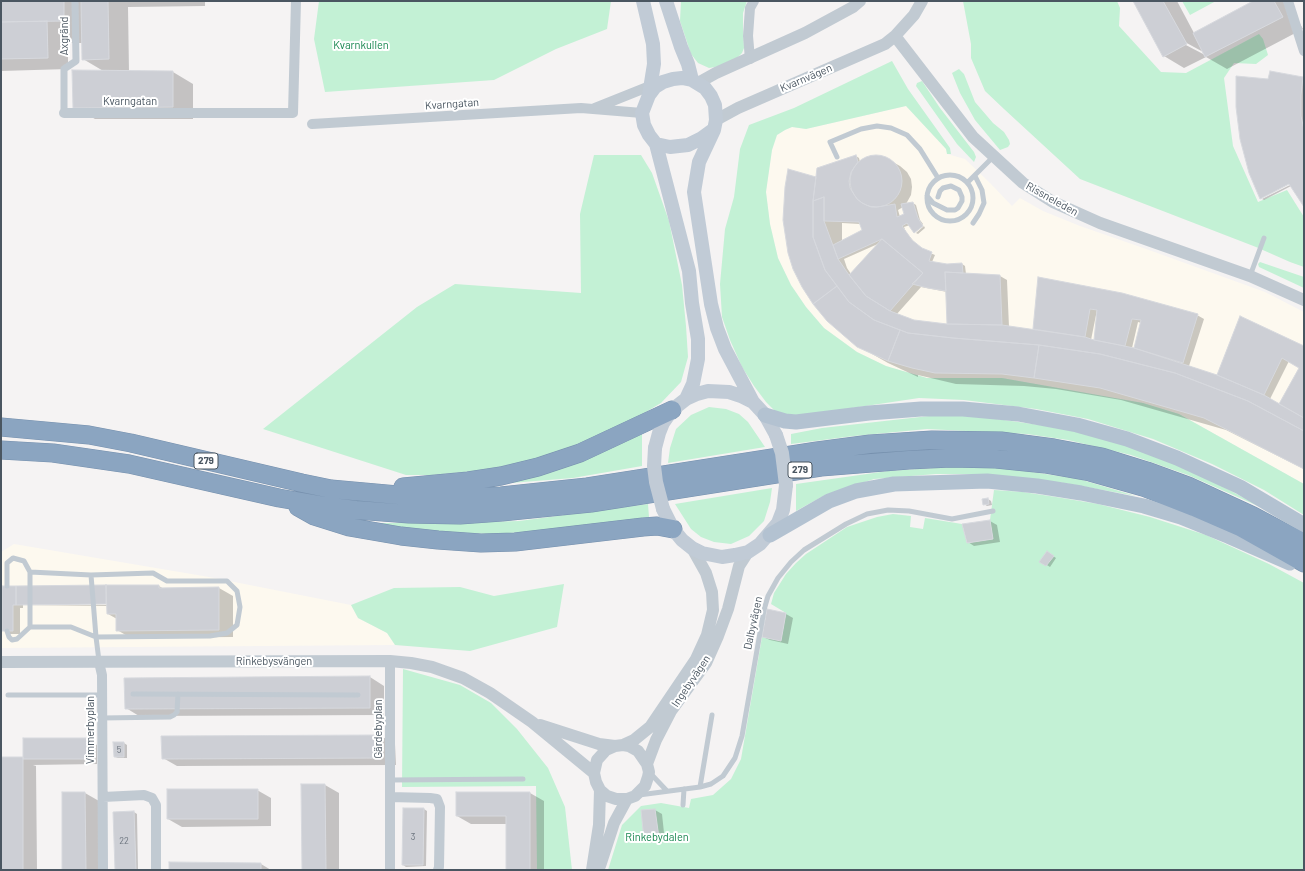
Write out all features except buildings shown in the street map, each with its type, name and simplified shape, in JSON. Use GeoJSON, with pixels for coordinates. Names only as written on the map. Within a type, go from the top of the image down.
{"type":"FeatureCollection","features":[{"type":"Feature","properties":{"kind":"highway"},"geometry":{"type":"LineString","coordinates":[[356,492],[468,481],[501,476],[538,467],[580,453],[672,410]]}},
{"type":"Feature","properties":{"kind":"highway","name":"279"},"geometry":{"type":"LineString","coordinates":[[1,427],[89,435],[117,440],[331,489],[409,496],[458,498],[501,496],[588,487],[870,444],[932,440],[1001,441],[1054,448],[1102,457],[1147,471],[1202,493],[1253,516],[1304,543]]}},
{"type":"Feature","properties":{"kind":"highway","name":"279"},"geometry":{"type":"LineString","coordinates":[[1,450],[53,453],[129,464],[279,498],[356,510],[409,514],[460,515],[591,503],[821,467],[951,458],[996,459],[1045,464],[1090,472],[1143,487],[1194,506],[1240,527],[1304,563]]}},
{"type":"Feature","properties":{"kind":"highway"},"geometry":{"type":"LineString","coordinates":[[279,498],[314,516],[349,527],[401,536],[438,540],[481,543],[515,542],[643,527],[657,526],[673,529]]}},
{"type":"Feature","properties":{"kind":"main road"},"geometry":{"type":"LineString","coordinates":[[643,1],[653,44],[654,64],[650,91],[642,113],[644,125],[656,144],[689,271],[692,303],[698,339],[696,373],[686,399]]}},
{"type":"Feature","properties":{"kind":"main road"},"geometry":{"type":"LineString","coordinates":[[670,5],[688,64],[695,81]]}},
{"type":"Feature","properties":{"kind":"main road"},"geometry":{"type":"LineString","coordinates":[[650,91],[663,82],[682,78],[695,81],[705,88],[715,105],[715,125],[699,162],[694,192],[711,304],[717,328],[725,349],[753,402],[765,415],[776,435],[782,453],[786,485],[783,510],[778,523],[770,535]]}},
{"type":"Feature","properties":{"kind":"main road"},"geometry":{"type":"LineString","coordinates":[[656,144],[670,147],[688,145],[702,138],[715,125]]}},
{"type":"Feature","properties":{"kind":"main road"},"geometry":{"type":"LineString","coordinates":[[753,402],[729,392],[708,391],[686,399],[672,410],[662,423],[655,448],[654,466],[656,482],[663,509],[673,529],[682,540],[692,548],[702,553],[722,557],[735,556],[748,552],[770,535],[828,501],[856,491],[894,484],[987,481],[1037,486],[1144,506],[1181,517],[1304,569]]}},
{"type":"Feature","properties":{"kind":"main road"},"geometry":{"type":"LineString","coordinates":[[765,415],[785,421],[796,422],[869,413],[921,409],[963,410],[1018,414],[1076,425],[1127,439],[1177,458],[1240,487],[1304,525]]}},
{"type":"Feature","properties":{"kind":"street","name":"Axgränd"},"geometry":{"type":"LineString","coordinates":[[64,113],[64,69],[76,61],[75,1]]}},
{"type":"Feature","properties":{"kind":"street","name":"Kvarngatan"},"geometry":{"type":"LineString","coordinates":[[64,113],[293,113],[296,1]]}},
{"type":"Feature","properties":{"kind":"street"},"geometry":{"type":"LineString","coordinates":[[750,59],[748,36],[750,8],[754,1]]}},
{"type":"Feature","properties":{"kind":"street"},"geometry":{"type":"LineString","coordinates":[[896,36],[914,15],[922,1]]}},
{"type":"Feature","properties":{"kind":"street"},"geometry":{"type":"LineString","coordinates":[[1288,1],[1304,51]]}},
{"type":"Feature","properties":{"kind":"street"},"geometry":{"type":"LineString","coordinates":[[695,81],[750,59],[806,33],[857,4]]}},
{"type":"Feature","properties":{"kind":"street","name":"Kvarnvägen"},"geometry":{"type":"LineString","coordinates":[[715,125],[738,108],[885,44],[896,36]]}},
{"type":"Feature","properties":{"kind":"street","name":"Rissneleden"},"geometry":{"type":"LineString","coordinates":[[896,36],[972,137],[1023,183],[1053,202],[1100,223],[1250,276],[1304,300]]}},
{"type":"Feature","properties":{"kind":"street"},"geometry":{"type":"LineString","coordinates":[[593,109],[650,91]]}},
{"type":"Feature","properties":{"kind":"street","name":"Kvarngatan"},"geometry":{"type":"LineString","coordinates":[[312,124],[581,108],[642,113]]}},
{"type":"Feature","properties":{"kind":"street","name":"Ingebyvägen"},"geometry":{"type":"LineString","coordinates":[[619,746],[634,740],[650,727],[696,659],[707,635],[713,610],[712,592],[706,573],[692,548]]}},
{"type":"Feature","properties":{"kind":"street","name":"Ingebyvägen"},"geometry":{"type":"LineString","coordinates":[[648,768],[656,740],[671,711],[706,663],[728,609],[738,566],[748,552]]}},
{"type":"Feature","properties":{"kind":"street","name":"Rinkebysvängen"},"geometry":{"type":"LineString","coordinates":[[1,662],[390,661],[411,663],[432,667],[463,678],[490,693],[532,722],[594,773]]}},
{"type":"Feature","properties":{"kind":"street","name":"Gärdebyplan"},"geometry":{"type":"LineString","coordinates":[[390,661],[390,870]]}},
{"type":"Feature","properties":{"kind":"street","name":"Vimmerbyplan"},"geometry":{"type":"LineString","coordinates":[[99,662],[102,675],[103,870]]}},
{"type":"Feature","properties":{"kind":"street","name":"Rinkebysvängen"},"geometry":{"type":"LineString","coordinates":[[532,722],[599,744],[629,746],[638,751],[648,768]]}},
{"type":"Feature","properties":{"kind":"street"},"geometry":{"type":"LineString","coordinates":[[619,746],[606,750],[597,760],[594,773],[596,782],[600,790],[607,796],[616,799],[631,797]]}},
{"type":"Feature","properties":{"kind":"street"},"geometry":{"type":"LineString","coordinates":[[599,870],[614,823],[631,797],[645,786],[648,768]]}},
{"type":"Feature","properties":{"kind":"street"},"geometry":{"type":"LineString","coordinates":[[592,870],[600,825],[600,790]]}},
{"type":"Feature","properties":{"kind":"street"},"geometry":{"type":"LineString","coordinates":[[102,797],[144,795],[152,798],[156,806],[156,870]]}},
{"type":"Feature","properties":{"kind":"street"},"geometry":{"type":"LineString","coordinates":[[390,797],[437,799],[440,807],[440,867],[438,870]]}},
{"type":"Feature","properties":{"kind":"lane"},"geometry":{"type":"LineString","coordinates":[[837,157],[830,142],[861,129],[877,126],[891,128],[907,135],[920,149],[938,178]]}},
{"type":"Feature","properties":{"kind":"lane"},"geometry":{"type":"LineString","coordinates":[[968,182],[993,157]]}},
{"type":"Feature","properties":{"kind":"lane"},"geometry":{"type":"LineString","coordinates":[[950,174],[960,177],[968,182],[972,192],[973,202],[969,212],[962,219],[951,222],[941,221],[932,214],[927,205],[926,195],[930,185],[938,178],[950,174]]}},
{"type":"Feature","properties":{"kind":"lane"},"geometry":{"type":"LineString","coordinates":[[972,223],[979,214],[984,203],[982,190],[975,176]]}},
{"type":"Feature","properties":{"kind":"lane"},"geometry":{"type":"LineString","coordinates":[[926,195],[933,204],[947,210],[951,211],[961,205],[962,197],[959,190],[951,186],[943,188],[938,197]]}},
{"type":"Feature","properties":{"kind":"lane"},"geometry":{"type":"LineString","coordinates":[[1250,276],[1264,238]]}},
{"type":"Feature","properties":{"kind":"lane","name":"Dalbyvägen"},"geometry":{"type":"LineString","coordinates":[[631,797],[700,787],[711,784],[723,776],[735,758],[742,736],[764,610],[768,596],[778,578],[791,562],[804,550],[846,524],[867,514],[888,510],[908,511],[952,518],[993,511]]}},
{"type":"Feature","properties":{"kind":"lane"},"geometry":{"type":"LineString","coordinates":[[7,586],[7,563],[13,558],[24,560],[30,572],[30,627]]}},
{"type":"Feature","properties":{"kind":"lane"},"geometry":{"type":"LineString","coordinates":[[7,631],[12,640],[16,640],[30,627],[71,627],[96,637],[210,636],[227,633],[237,625],[240,607],[237,592],[227,581],[167,581],[153,574],[91,575],[30,572]]}},
{"type":"Feature","properties":{"kind":"lane"},"geometry":{"type":"LineString","coordinates":[[91,575],[99,662]]}},
{"type":"Feature","properties":{"kind":"lane"},"geometry":{"type":"LineString","coordinates":[[133,694],[358,695]]}},
{"type":"Feature","properties":{"kind":"lane"},"geometry":{"type":"LineString","coordinates":[[102,718],[170,717],[177,712],[178,694]]}},
{"type":"Feature","properties":{"kind":"lane"},"geometry":{"type":"LineString","coordinates":[[8,695],[102,695]]}},
{"type":"Feature","properties":{"kind":"lane"},"geometry":{"type":"LineString","coordinates":[[700,787],[712,715]]}},
{"type":"Feature","properties":{"kind":"lane"},"geometry":{"type":"LineString","coordinates":[[648,768],[655,780],[666,791]]}},
{"type":"Feature","properties":{"kind":"lane"},"geometry":{"type":"LineString","coordinates":[[390,780],[523,779]]}},
{"type":"Feature","properties":{"kind":"lane"},"geometry":{"type":"LineString","coordinates":[[683,805],[684,789]]}},
{"type":"Feature","properties":{"kind":"shaded area"},"geometry":{"type":"Polygon","coordinates":[[[906,106],[946,149],[947,154],[965,159],[1012,206],[1020,198],[1043,211],[1080,226],[1265,292],[1304,312],[1304,484],[1179,414],[1143,403],[1002,378],[927,378],[886,366],[857,352],[824,328],[806,307],[791,285],[778,258],[770,224],[766,192],[772,150],[777,135],[792,127],[806,129],[906,106]]]}},
{"type":"Feature","properties":{"kind":"shaded area"},"geometry":{"type":"Polygon","coordinates":[[[14,544],[209,577],[351,605],[358,618],[387,633],[395,645],[1,648],[1,552],[14,544]]]}},
{"type":"Feature","properties":{"kind":"green space","name":"Kvarnkullen"},"geometry":{"type":"Polygon","coordinates":[[[319,1],[611,1],[607,29],[556,49],[494,80],[325,92],[314,39],[319,1]]]}},
{"type":"Feature","properties":{"kind":"green space"},"geometry":{"type":"Polygon","coordinates":[[[681,1],[747,1],[743,13],[744,48],[742,53],[736,59],[721,66],[709,68],[698,63],[691,54],[680,21],[681,1]]]}},
{"type":"Feature","properties":{"kind":"green space"},"geometry":{"type":"Polygon","coordinates":[[[963,1],[1117,1],[1120,8],[1119,26],[1161,72],[1186,73],[1259,34],[1263,39],[1268,55],[1256,64],[1234,63],[1224,78],[1233,146],[1258,202],[1287,190],[1304,217],[1304,267],[1080,179],[985,91],[971,58],[971,44],[963,1]]]}},
{"type":"Feature","properties":{"kind":"green space"},"geometry":{"type":"Polygon","coordinates":[[[1182,1],[1216,1],[1190,15],[1182,1]]]}},
{"type":"Feature","properties":{"kind":"green space"},"geometry":{"type":"Polygon","coordinates":[[[892,61],[908,89],[950,148],[951,154],[947,154],[946,149],[906,106],[806,129],[792,127],[777,135],[772,150],[766,192],[770,224],[778,258],[791,285],[806,307],[824,328],[857,352],[886,366],[927,378],[1002,378],[1143,403],[1179,414],[1304,484],[1304,515],[1264,490],[1212,464],[1153,439],[1088,419],[1036,409],[964,400],[919,398],[792,417],[776,412],[766,402],[742,367],[722,317],[720,284],[725,229],[734,197],[740,149],[749,125],[794,108],[892,61]]]}},
{"type":"Feature","properties":{"kind":"green space"},"geometry":{"type":"Polygon","coordinates":[[[959,69],[964,74],[975,102],[993,123],[1004,132],[1009,140],[1010,144],[1008,147],[1000,150],[975,120],[960,93],[952,73],[959,69]]]}},
{"type":"Feature","properties":{"kind":"green space"},"geometry":{"type":"Polygon","coordinates":[[[922,81],[940,108],[974,152],[976,157],[974,162],[957,144],[916,86],[917,83],[922,81]]]}},
{"type":"Feature","properties":{"kind":"green space"},"geometry":{"type":"Polygon","coordinates":[[[594,155],[641,155],[652,173],[669,221],[682,285],[688,357],[681,382],[661,403],[624,425],[587,441],[540,458],[485,470],[433,475],[406,475],[263,429],[417,307],[455,284],[581,293],[580,214],[594,155]]]}},
{"type":"Feature","properties":{"kind":"green space"},"geometry":{"type":"Polygon","coordinates":[[[1260,262],[1304,277],[1304,288],[1259,267],[1258,264],[1260,262]]]}},
{"type":"Feature","properties":{"kind":"green space"},"geometry":{"type":"Polygon","coordinates":[[[709,407],[726,409],[739,414],[748,422],[765,447],[668,463],[670,448],[676,429],[691,415],[709,407]]]}},
{"type":"Feature","properties":{"kind":"green space"},"geometry":{"type":"Polygon","coordinates":[[[968,415],[1054,427],[1112,440],[1197,473],[1267,510],[1188,475],[1131,455],[1068,440],[1027,434],[927,429],[791,444],[791,434],[822,428],[929,416],[968,415]]]}},
{"type":"Feature","properties":{"kind":"green space"},"geometry":{"type":"Polygon","coordinates":[[[642,432],[642,466],[573,478],[486,485],[642,432]]]}},
{"type":"Feature","properties":{"kind":"green space"},"geometry":{"type":"Polygon","coordinates":[[[966,466],[1012,469],[1079,479],[1136,496],[1064,483],[986,474],[936,474],[874,479],[825,495],[796,511],[796,484],[888,471],[966,466]]]}},
{"type":"Feature","properties":{"kind":"green space"},"geometry":{"type":"Polygon","coordinates":[[[772,488],[770,502],[764,521],[749,536],[731,544],[714,542],[701,537],[691,529],[675,504],[772,488]]]}},
{"type":"Feature","properties":{"kind":"green space","name":"Rinkebydalen"},"geometry":{"type":"Polygon","coordinates":[[[994,490],[1023,492],[1098,504],[1150,517],[1206,535],[1269,564],[1304,583],[1304,870],[608,870],[622,825],[641,806],[661,803],[689,808],[691,799],[713,795],[731,779],[741,759],[762,637],[781,640],[786,613],[771,604],[774,593],[786,574],[796,563],[806,554],[847,527],[877,517],[893,514],[911,516],[910,527],[923,529],[925,518],[962,524],[967,543],[993,539],[990,520],[994,490]]]}},
{"type":"Feature","properties":{"kind":"green space"},"geometry":{"type":"Polygon","coordinates":[[[648,504],[649,517],[556,530],[493,534],[397,530],[370,523],[519,521],[648,504]]]}},
{"type":"Feature","properties":{"kind":"green space"},"geometry":{"type":"Polygon","coordinates":[[[564,584],[557,627],[470,651],[395,645],[387,633],[358,618],[351,605],[394,588],[460,587],[494,596],[564,584]]]}},
{"type":"Feature","properties":{"kind":"green space"},"geometry":{"type":"Polygon","coordinates":[[[403,669],[460,685],[491,703],[517,729],[548,768],[565,807],[572,870],[537,870],[536,786],[402,787],[403,669]]]}}]}
